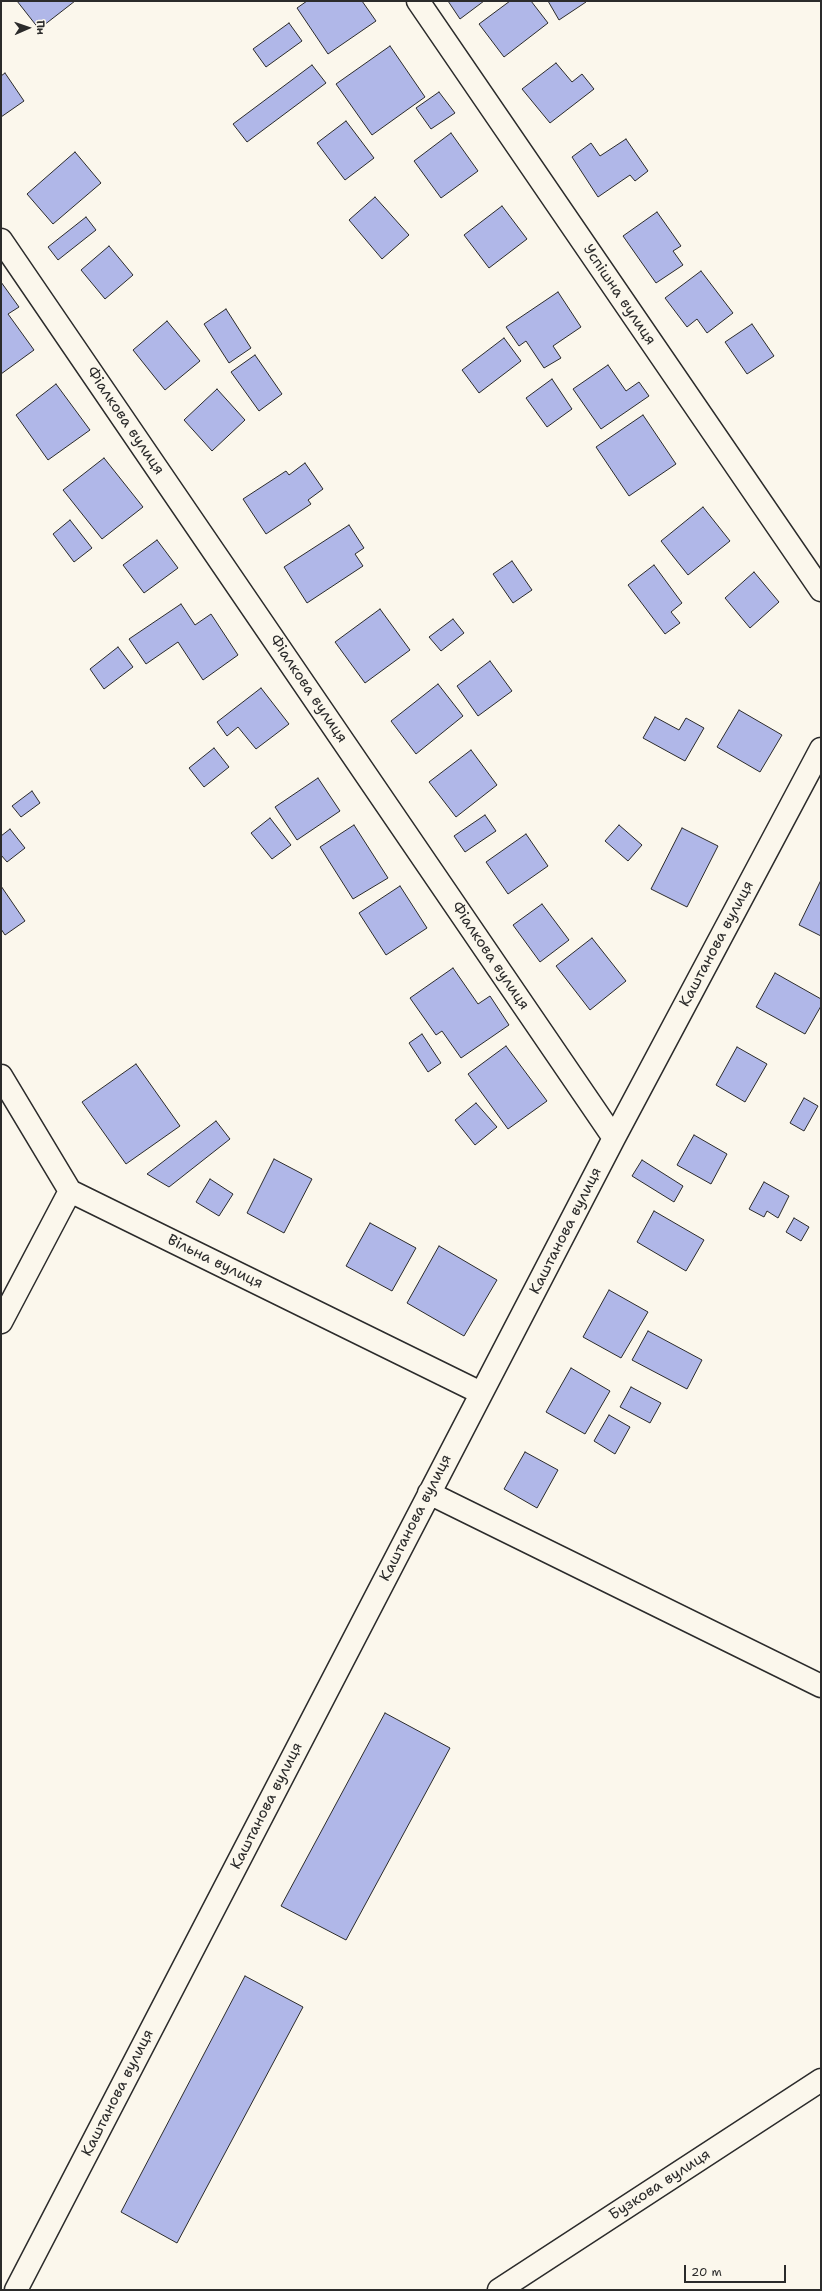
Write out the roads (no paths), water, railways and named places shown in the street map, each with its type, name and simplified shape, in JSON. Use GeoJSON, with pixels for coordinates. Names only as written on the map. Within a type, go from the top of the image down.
{"type":"FeatureCollection","features":[{"type":"Feature","properties":{"kind":"street","name":"Успішна вулиця"},"geometry":{"type":"LineString","coordinates":[[418,1],[821,590]]}},
{"type":"Feature","properties":{"kind":"street","name":"Фіалкова вулиця"},"geometry":{"type":"LineString","coordinates":[[1,240],[614,1138]]}},
{"type":"Feature","properties":{"kind":"street","name":"Каштанова вулиця"},"geometry":{"type":"LineString","coordinates":[[16,2290],[614,1138],[821,749]]}},
{"type":"Feature","properties":{"kind":"street"},"geometry":{"type":"LineString","coordinates":[[1,1076],[70,1191],[1,1322]]}},
{"type":"Feature","properties":{"kind":"street","name":"Вільна вулиця"},"geometry":{"type":"LineString","coordinates":[[70,1191],[481,1393]]}},
{"type":"Feature","properties":{"kind":"street"},"geometry":{"type":"LineString","coordinates":[[429,1493],[821,1686]]}},
{"type":"Feature","properties":{"kind":"street","name":"Бузкова вулиця"},"geometry":{"type":"LineString","coordinates":[[499,2290],[821,2080]]}}]}
